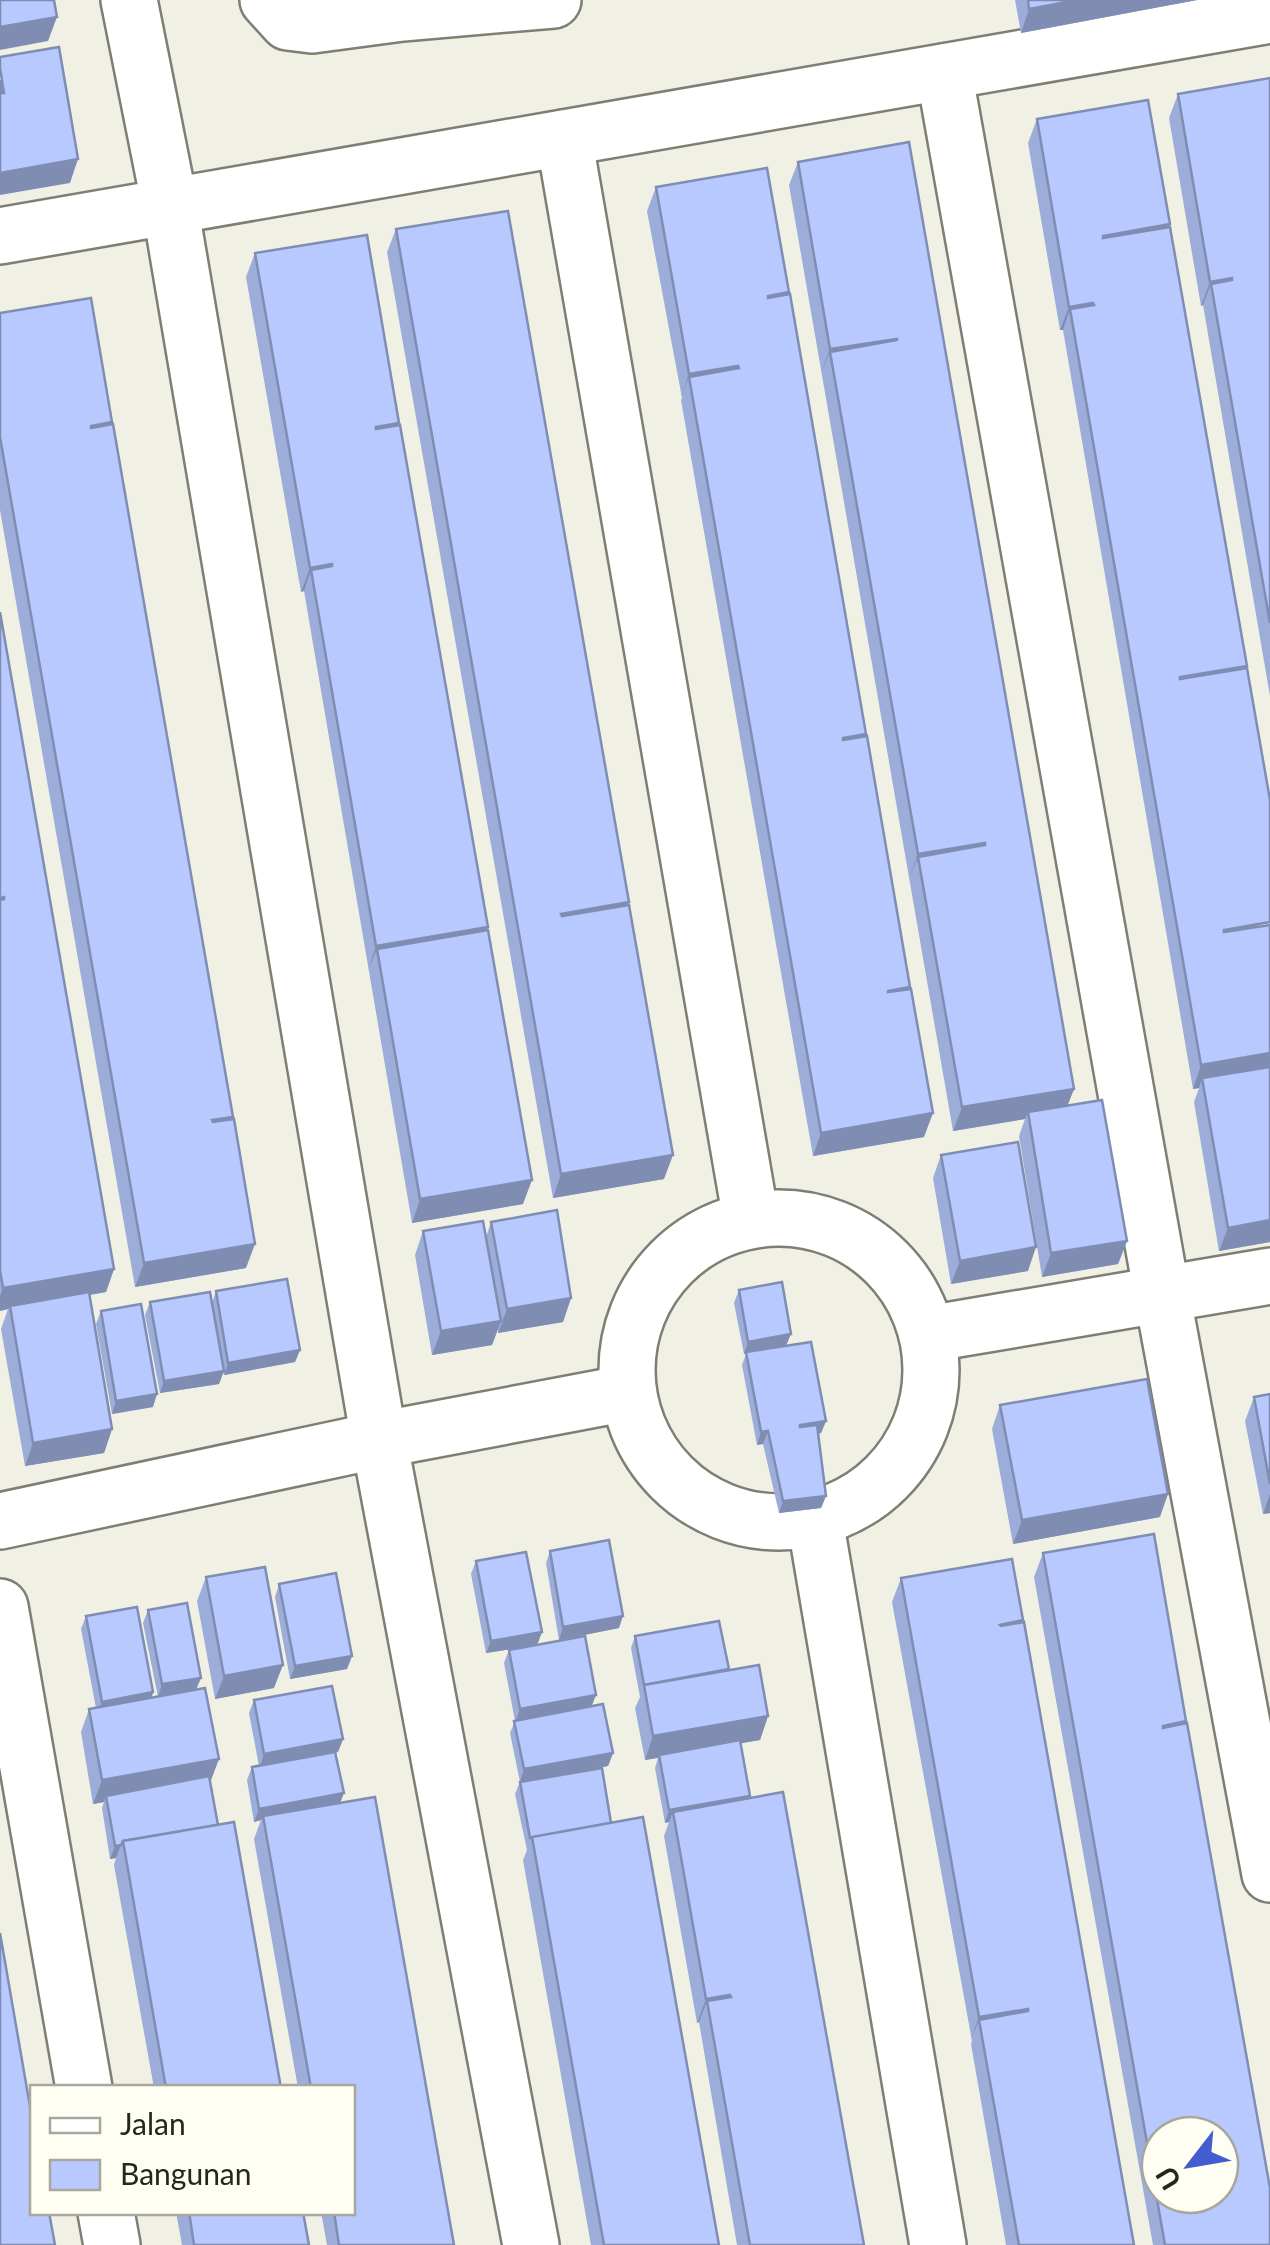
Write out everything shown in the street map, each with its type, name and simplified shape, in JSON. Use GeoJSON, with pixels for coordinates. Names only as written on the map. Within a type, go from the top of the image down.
{"type":"FeatureCollection","features":[{"type":"Feature","properties":{"kind":"street"},"geometry":{"type":"LineString","coordinates":[[129,0],[170,206],[379,1440],[531,2245]]}},
{"type":"Feature","properties":{"kind":"street"},"geometry":{"type":"LineString","coordinates":[[268,0],[288,22],[312,25],[553,0]]}},
{"type":"Feature","properties":{"kind":"street"},"geometry":{"type":"LineString","coordinates":[[0,236],[1270,16]]}},
{"type":"Feature","properties":{"kind":"street"},"geometry":{"type":"LineString","coordinates":[[944,72],[1162,1294],[1270,1874]]}},
{"type":"Feature","properties":{"kind":"street"},"geometry":{"type":"LineString","coordinates":[[564,138],[751,1219]]}},
{"type":"Feature","properties":{"kind":"street"},"geometry":{"type":"LineString","coordinates":[[790,1218],[827,1225],[861,1242],[892,1267],[914,1298],[928,1334],[932,1383],[921,1429],[896,1472],[860,1503],[814,1520],[764,1523],[716,1510],[674,1481],[644,1442],[628,1393],[627,1354],[636,1316],[654,1281],[680,1252],[714,1230],[751,1219],[790,1218]]}},
{"type":"Feature","properties":{"kind":"street"},"geometry":{"type":"LineString","coordinates":[[928,1334],[1270,1276]]}},
{"type":"Feature","properties":{"kind":"street"},"geometry":{"type":"LineString","coordinates":[[0,1521],[379,1440],[628,1393]]}},
{"type":"Feature","properties":{"kind":"street"},"geometry":{"type":"LineString","coordinates":[[814,1520],[938,2245]]}},
{"type":"Feature","properties":{"kind":"street"},"geometry":{"type":"LineString","coordinates":[[0,1607],[83,2085]]}},
{"type":"Feature","properties":{"kind":"street"},"geometry":{"type":"LineString","coordinates":[[107,2215],[112,2245]]}},
{"type":"Feature","properties":{"kind":"building"},"geometry":{"type":"Polygon","coordinates":[[[0,0],[54,0],[57,17],[0,27],[0,0]]]}},
{"type":"Feature","properties":{"kind":"building"},"geometry":{"type":"Polygon","coordinates":[[[1028,0],[1077,0],[1029,9],[1028,0]]]}},
{"type":"Feature","properties":{"kind":"building"},"geometry":{"type":"Polygon","coordinates":[[[59,47],[78,159],[0,173],[0,80],[4,93],[0,57],[59,47]]]}},
{"type":"Feature","properties":{"kind":"building"},"geometry":{"type":"Polygon","coordinates":[[[1270,78],[1270,623],[1211,284],[1232,278],[1210,282],[1178,94],[1270,78]]]}},
{"type":"Feature","properties":{"kind":"building"},"geometry":{"type":"Polygon","coordinates":[[[1148,100],[1170,224],[1103,238],[1170,227],[1247,666],[1180,679],[1247,668],[1270,800],[1270,922],[1224,932],[1270,925],[1270,1053],[1201,1065],[1070,309],[1094,305],[1069,307],[1037,119],[1148,100]]]}},
{"type":"Feature","properties":{"kind":"building"},"geometry":{"type":"Polygon","coordinates":[[[909,142],[1074,1089],[962,1107],[918,857],[985,843],[918,854],[830,352],[897,339],[830,349],[798,162],[909,142]]]}},
{"type":"Feature","properties":{"kind":"building"},"geometry":{"type":"Polygon","coordinates":[[[767,168],[789,292],[768,298],[790,294],[866,734],[843,740],[867,736],[910,987],[888,992],[911,989],[933,1113],[821,1133],[689,377],[739,368],[689,374],[656,187],[767,168]]]}},
{"type":"Feature","properties":{"kind":"building"},"geometry":{"type":"Polygon","coordinates":[[[508,211],[629,902],[561,914],[629,905],[673,1155],[561,1174],[396,229],[508,211]]]}},
{"type":"Feature","properties":{"kind":"building"},"geometry":{"type":"Polygon","coordinates":[[[367,235],[399,423],[376,429],[400,425],[488,927],[376,946],[311,570],[332,564],[310,568],[255,253],[367,235]]]}},
{"type":"Feature","properties":{"kind":"building"},"geometry":{"type":"Polygon","coordinates":[[[91,298],[112,422],[91,428],[113,424],[233,1117],[212,1120],[234,1119],[255,1244],[144,1263],[0,437],[0,313],[91,298]]]}},
{"type":"Feature","properties":{"kind":"building"},"geometry":{"type":"Polygon","coordinates":[[[0,612],[114,1269],[3,1288],[0,1271],[0,900],[4,897],[0,898],[0,612]]]}},
{"type":"Feature","properties":{"kind":"building"},"geometry":{"type":"Polygon","coordinates":[[[488,930],[532,1180],[420,1199],[377,949],[488,930]]]}},
{"type":"Feature","properties":{"kind":"building"},"geometry":{"type":"Polygon","coordinates":[[[1270,1067],[1270,1220],[1228,1228],[1202,1078],[1270,1067]]]}},
{"type":"Feature","properties":{"kind":"building"},"geometry":{"type":"Polygon","coordinates":[[[1102,1100],[1127,1241],[1051,1253],[1028,1112],[1102,1100]]]}},
{"type":"Feature","properties":{"kind":"building"},"geometry":{"type":"Polygon","coordinates":[[[1018,1142],[1036,1247],[960,1261],[941,1155],[1018,1142]]]}},
{"type":"Feature","properties":{"kind":"building"},"geometry":{"type":"Polygon","coordinates":[[[557,1210],[571,1298],[507,1309],[491,1222],[557,1210]]]}},
{"type":"Feature","properties":{"kind":"building"},"geometry":{"type":"Polygon","coordinates":[[[483,1221],[501,1321],[441,1331],[423,1231],[483,1221]]]}},
{"type":"Feature","properties":{"kind":"building"},"geometry":{"type":"Polygon","coordinates":[[[287,1279],[300,1350],[228,1363],[216,1291],[287,1279]]]}},
{"type":"Feature","properties":{"kind":"building"},"geometry":{"type":"Polygon","coordinates":[[[782,1282],[791,1334],[748,1342],[739,1290],[782,1282]]]}},
{"type":"Feature","properties":{"kind":"building"},"geometry":{"type":"Polygon","coordinates":[[[89,1292],[112,1429],[33,1443],[10,1306],[89,1292]]]}},
{"type":"Feature","properties":{"kind":"building"},"geometry":{"type":"Polygon","coordinates":[[[210,1292],[224,1371],[164,1381],[150,1302],[210,1292]]]}},
{"type":"Feature","properties":{"kind":"building"},"geometry":{"type":"Polygon","coordinates":[[[141,1304],[157,1394],[116,1401],[101,1311],[141,1304]]]}},
{"type":"Feature","properties":{"kind":"building"},"geometry":{"type":"Polygon","coordinates":[[[811,1342],[826,1421],[800,1427],[817,1425],[826,1496],[783,1501],[768,1431],[761,1432],[746,1352],[811,1342]]]}},
{"type":"Feature","properties":{"kind":"building"},"geometry":{"type":"Polygon","coordinates":[[[1147,1379],[1168,1494],[1022,1520],[1000,1405],[1147,1379]]]}},
{"type":"Feature","properties":{"kind":"building"},"geometry":{"type":"Polygon","coordinates":[[[1270,1394],[1270,1484],[1254,1397],[1270,1394]]]}},
{"type":"Feature","properties":{"kind":"building"},"geometry":{"type":"Polygon","coordinates":[[[1154,1534],[1186,1721],[1163,1728],[1187,1723],[1270,2188],[1270,2245],[1165,2245],[1160,2215],[1240,2215],[1240,2115],[1142,2115],[1043,1553],[1154,1534]]]}},
{"type":"Feature","properties":{"kind":"building"},"geometry":{"type":"Polygon","coordinates":[[[609,1540],[623,1616],[563,1627],[550,1551],[609,1540]]]}},
{"type":"Feature","properties":{"kind":"building"},"geometry":{"type":"Polygon","coordinates":[[[526,1552],[542,1632],[491,1641],[476,1561],[526,1552]]]}},
{"type":"Feature","properties":{"kind":"building"},"geometry":{"type":"Polygon","coordinates":[[[1012,1559],[1023,1620],[1000,1625],[1024,1622],[1134,2245],[1019,2245],[979,2020],[1028,2009],[979,2017],[901,1578],[1012,1559]]]}},
{"type":"Feature","properties":{"kind":"building"},"geometry":{"type":"Polygon","coordinates":[[[265,1567],[283,1665],[224,1676],[206,1577],[265,1567]]]}},
{"type":"Feature","properties":{"kind":"building"},"geometry":{"type":"Polygon","coordinates":[[[336,1573],[352,1656],[295,1666],[279,1584],[336,1573]]]}},
{"type":"Feature","properties":{"kind":"building"},"geometry":{"type":"Polygon","coordinates":[[[187,1603],[201,1678],[162,1684],[148,1610],[187,1603]]]}},
{"type":"Feature","properties":{"kind":"building"},"geometry":{"type":"Polygon","coordinates":[[[137,1607],[153,1692],[102,1702],[86,1616],[137,1607]]]}},
{"type":"Feature","properties":{"kind":"building"},"geometry":{"type":"Polygon","coordinates":[[[719,1621],[729,1669],[644,1685],[635,1636],[719,1621]]]}},
{"type":"Feature","properties":{"kind":"building"},"geometry":{"type":"Polygon","coordinates":[[[585,1636],[596,1695],[520,1709],[509,1650],[585,1636]]]}},
{"type":"Feature","properties":{"kind":"building"},"geometry":{"type":"Polygon","coordinates":[[[759,1665],[768,1716],[653,1736],[644,1685],[759,1665]]]}},
{"type":"Feature","properties":{"kind":"building"},"geometry":{"type":"Polygon","coordinates":[[[332,1686],[343,1739],[264,1754],[254,1700],[332,1686]]]}},
{"type":"Feature","properties":{"kind":"building"},"geometry":{"type":"Polygon","coordinates":[[[205,1688],[219,1759],[102,1780],[89,1709],[205,1688]]]}},
{"type":"Feature","properties":{"kind":"building"},"geometry":{"type":"Polygon","coordinates":[[[603,1704],[613,1753],[524,1769],[514,1721],[603,1704]]]}},
{"type":"Feature","properties":{"kind":"building"},"geometry":{"type":"Polygon","coordinates":[[[740,1740],[750,1796],[669,1810],[659,1755],[740,1740]]]}},
{"type":"Feature","properties":{"kind":"building"},"geometry":{"type":"Polygon","coordinates":[[[335,1752],[344,1793],[259,1809],[252,1767],[335,1752]]]}},
{"type":"Feature","properties":{"kind":"building"},"geometry":{"type":"Polygon","coordinates":[[[602,1768],[611,1823],[530,1838],[520,1782],[602,1768]]]}},
{"type":"Feature","properties":{"kind":"building"},"geometry":{"type":"Polygon","coordinates":[[[209,1776],[218,1825],[123,1841],[115,1846],[106,1796],[209,1776]]]}},
{"type":"Feature","properties":{"kind":"building"},"geometry":{"type":"Polygon","coordinates":[[[783,1792],[864,2245],[750,2245],[707,2001],[731,1997],[706,1999],[673,1812],[783,1792]]]}},
{"type":"Feature","properties":{"kind":"building"},"geometry":{"type":"Polygon","coordinates":[[[375,1797],[454,2245],[339,2245],[334,2215],[355,2215],[355,2085],[310,2085],[263,1816],[375,1797]]]}},
{"type":"Feature","properties":{"kind":"building"},"geometry":{"type":"Polygon","coordinates":[[[643,1817],[719,2245],[604,2245],[532,1837],[643,1817]]]}},
{"type":"Feature","properties":{"kind":"building"},"geometry":{"type":"Polygon","coordinates":[[[234,1822],[280,2085],[165,2085],[123,1841],[234,1822]]]}},
{"type":"Feature","properties":{"kind":"building"},"geometry":{"type":"Polygon","coordinates":[[[0,1933],[30,2106],[30,2215],[50,2215],[55,2245],[0,2245],[0,1933]]]}},
{"type":"Feature","properties":{"kind":"building"},"geometry":{"type":"Polygon","coordinates":[[[189,2215],[304,2215],[309,2245],[194,2245],[189,2215]]]}}]}
